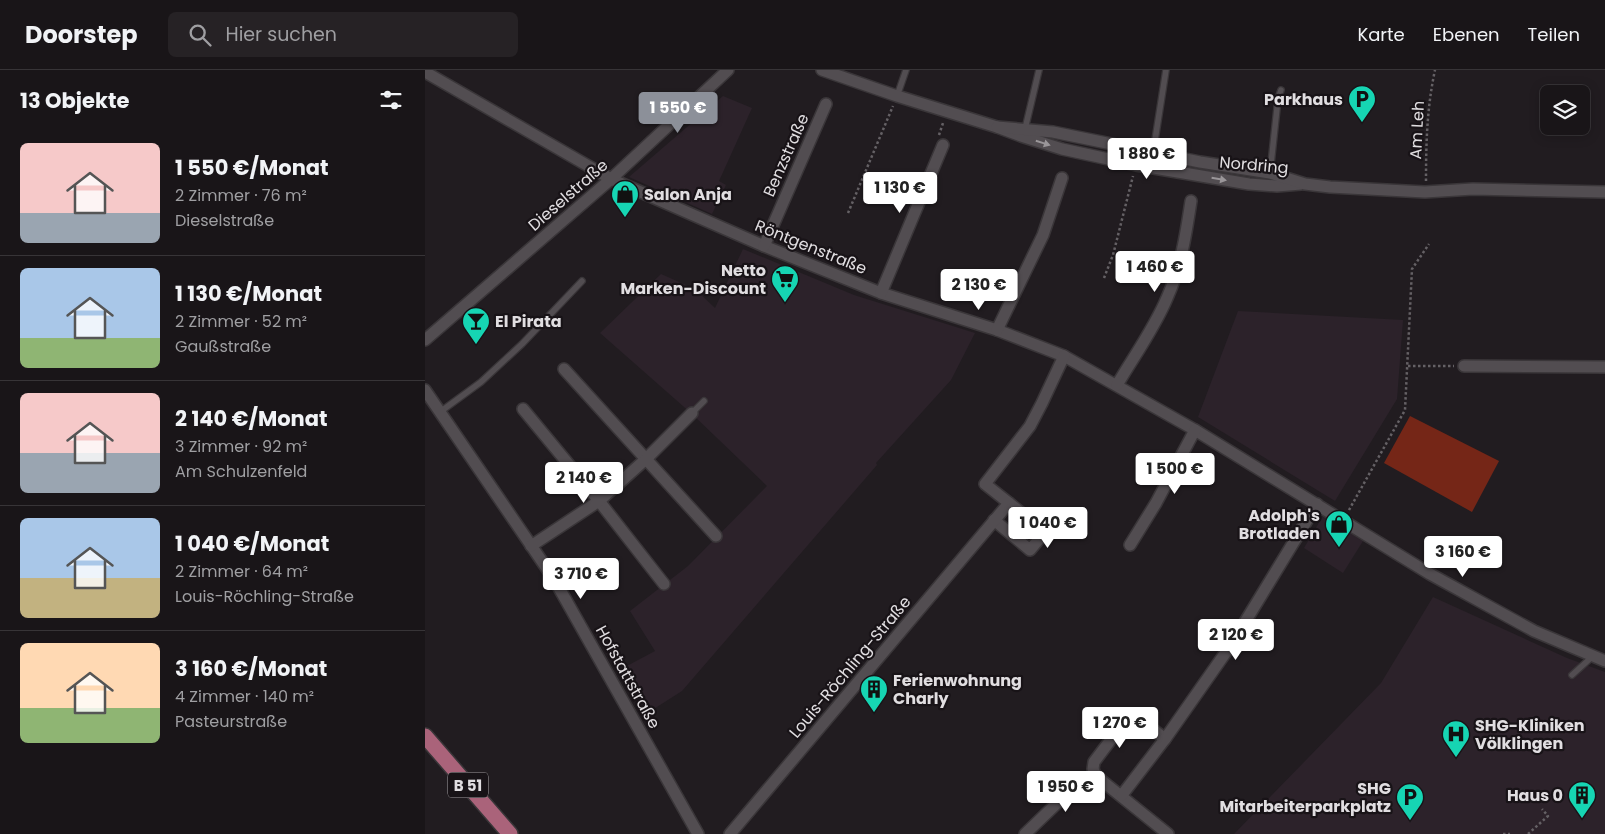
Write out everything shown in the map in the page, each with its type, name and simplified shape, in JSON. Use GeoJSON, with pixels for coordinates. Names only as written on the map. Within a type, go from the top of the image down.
{"type":"FeatureCollection","features":[{"type":"Feature","properties":{"kind":"main road","name":"B 51"},"geometry":{"type":"LineString","coordinates":[[425,736],[510,834]]}},
{"type":"Feature","properties":{"kind":"street","name":"Dieselstraße"},"geometry":{"type":"LineString","coordinates":[[425,340],[611,179],[728,70]]}},
{"type":"Feature","properties":{"kind":"street","name":"Nordring"},"geometry":{"type":"LineString","coordinates":[[822,70],[897,96],[997,126],[1062,149],[1136,165],[1249,184],[1287,186],[1305,184]]}},
{"type":"Feature","properties":{"kind":"street","name":"Röntgenstraße"},"geometry":{"type":"LineString","coordinates":[[425,72],[611,179],[763,246],[881,293],[997,330],[1063,356],[1195,430],[1453,587],[1534,631],[1605,661]]}},
{"type":"Feature","properties":{"kind":"street","name":"Benzstraße"},"geometry":{"type":"LineString","coordinates":[[763,246],[826,104]]}},
{"type":"Feature","properties":{"kind":"street","name":"Nordring"},"geometry":{"type":"LineString","coordinates":[[997,126],[1053,132],[1153,153],[1270,173],[1305,184],[1353,189],[1425,192],[1473,189],[1605,192]]}},
{"type":"Feature","properties":{"kind":"street"},"geometry":{"type":"LineString","coordinates":[[881,293],[943,145]]}},
{"type":"Feature","properties":{"kind":"street"},"geometry":{"type":"LineString","coordinates":[[997,330],[1043,235],[1062,178]]}},
{"type":"Feature","properties":{"kind":"street"},"geometry":{"type":"LineString","coordinates":[[1117,385],[1153,326],[1168,297],[1184,245],[1191,201]]}},
{"type":"Feature","properties":{"kind":"street"},"geometry":{"type":"LineString","coordinates":[[994,520],[1030,550],[1045,532],[985,484],[1030,426],[1063,356]]}},
{"type":"Feature","properties":{"kind":"street"},"geometry":{"type":"LineString","coordinates":[[1464,366],[1605,367]]}},
{"type":"Feature","properties":{"kind":"street"},"geometry":{"type":"LineString","coordinates":[[564,369],[716,536]]}},
{"type":"Feature","properties":{"kind":"street","name":"Hofstattstraße"},"geometry":{"type":"LineString","coordinates":[[425,390],[554,579],[698,834]]}},
{"type":"Feature","properties":{"kind":"street"},"geometry":{"type":"LineString","coordinates":[[523,409],[599,501],[663,584]]}},
{"type":"Feature","properties":{"kind":"street"},"geometry":{"type":"LineString","coordinates":[[531,546],[599,501],[646,459],[692,413]]}},
{"type":"Feature","properties":{"kind":"street"},"geometry":{"type":"LineString","coordinates":[[1130,545],[1156,503],[1195,430]]}},
{"type":"Feature","properties":{"kind":"street","name":"Louis-Röchling-Straße"},"geometry":{"type":"LineString","coordinates":[[730,834],[1009,503]]}},
{"type":"Feature","properties":{"kind":"street"},"geometry":{"type":"LineString","coordinates":[[1122,795],[1165,739],[1241,630],[1317,504]]}},
{"type":"Feature","properties":{"kind":"street"},"geometry":{"type":"LineString","coordinates":[[1165,739],[1142,722],[1133,719],[1125,721],[1093,762],[1093,769],[1096,776],[1122,795],[1168,834]]}},
{"type":"Feature","properties":{"kind":"street"},"geometry":{"type":"LineString","coordinates":[[1025,834],[1077,784],[1096,776]]}},
{"type":"Feature","properties":{"kind":"lane"},"geometry":{"type":"LineString","coordinates":[[897,96],[906,70]]}},
{"type":"Feature","properties":{"kind":"lane"},"geometry":{"type":"LineString","coordinates":[[1025,129],[1039,70]]}},
{"type":"Feature","properties":{"kind":"lane"},"geometry":{"type":"LineString","coordinates":[[1153,153],[1166,70]]}},
{"type":"Feature","properties":{"kind":"lane","name":"Nordring"},"geometry":{"type":"LineString","coordinates":[[1270,173],[1278,99],[1281,90]]}},
{"type":"Feature","properties":{"kind":"lane"},"geometry":{"type":"LineString","coordinates":[[440,412],[481,382],[522,344],[582,281]]}},
{"type":"Feature","properties":{"kind":"lane"},"geometry":{"type":"LineString","coordinates":[[692,413],[704,401]]}},
{"type":"Feature","properties":{"kind":"lane"},"geometry":{"type":"LineString","coordinates":[[1572,676],[1593,656]]}},
{"type":"Feature","properties":{"kind":"path","name":"Am Leh"},"geometry":{"type":"LineString","coordinates":[[1425,192],[1426,136],[1435,70]]}},
{"type":"Feature","properties":{"kind":"path"},"geometry":{"type":"LineString","coordinates":[[848,213],[897,96]]}},
{"type":"Feature","properties":{"kind":"path"},"geometry":{"type":"LineString","coordinates":[[1104,278],[1113,255],[1136,165]]}},
{"type":"Feature","properties":{"kind":"path"},"geometry":{"type":"LineString","coordinates":[[1343,520],[1405,410],[1412,269],[1429,244]]}},
{"type":"Feature","properties":{"kind":"path"},"geometry":{"type":"LineString","coordinates":[[1407,366],[1464,366]]}},
{"type":"Feature","properties":{"kind":"path"},"geometry":{"type":"LineString","coordinates":[[1528,834],[1548,816],[1542,809]]}},
{"type":"Feature","properties":{"kind":"path"},"geometry":{"type":"LineString","coordinates":[[1503,834],[1510,834]]}},
{"type":"Feature","properties":{"kind":"shaded area"},"geometry":{"type":"Polygon","coordinates":[[[723,96],[752,108],[719,181],[726,185],[712,214],[629,177],[723,96]]]}},
{"type":"Feature","properties":{"kind":"shaded area"},"geometry":{"type":"Polygon","coordinates":[[[743,249],[854,295],[975,333],[951,380],[876,463],[877,465],[682,691],[649,712],[625,667],[655,651],[630,611],[688,566],[767,486],[692,414],[600,333],[661,274],[695,289],[715,308],[743,249]]]}},
{"type":"Feature","properties":{"kind":"shaded area"},"geometry":{"type":"Polygon","coordinates":[[[1238,311],[1403,320],[1397,399],[1335,501],[1198,417],[1238,311]]]}},
{"type":"Feature","properties":{"kind":"shaded area"},"geometry":{"type":"Polygon","coordinates":[[[1410,416],[1499,461],[1472,512],[1384,463],[1410,416]]]}},
{"type":"Feature","properties":{"kind":"shaded area"},"geometry":{"type":"Polygon","coordinates":[[[1323,516],[1363,541],[1343,573],[1304,548],[1323,516]]]}},
{"type":"Feature","properties":{"kind":"shaded area","name":"SHG-Kliniken Völklingen"},"geometry":{"type":"Polygon","coordinates":[[[1433,597],[1567,658],[1605,672],[1605,834],[1234,834],[1381,683],[1433,597]]]}},
{"type":"Feature","properties":{"kind":"place","name":"Parkhaus"},"geometry":{"type":"Point","coordinates":[1362,123]}},
{"type":"Feature","properties":{"kind":"place","name":"Salon Anja"},"geometry":{"type":"Point","coordinates":[625,218]}},
{"type":"Feature","properties":{"kind":"place","name":"Netto Marken-Discount"},"geometry":{"type":"Point","coordinates":[785,303]}},
{"type":"Feature","properties":{"kind":"place","name":"El Pirata"},"geometry":{"type":"Point","coordinates":[476,345]}},
{"type":"Feature","properties":{"kind":"place","name":"Adolph's Brotladen"},"geometry":{"type":"Point","coordinates":[1339,548]}},
{"type":"Feature","properties":{"kind":"place","name":"Ferienwohnung Charly"},"geometry":{"type":"Point","coordinates":[874,713]}},
{"type":"Feature","properties":{"kind":"place","name":"SHG-Kliniken Völklingen"},"geometry":{"type":"Point","coordinates":[1456,758]}},
{"type":"Feature","properties":{"kind":"place","name":"Haus 0"},"geometry":{"type":"Point","coordinates":[1582,819]}},
{"type":"Feature","properties":{"kind":"place","name":"SHG Mitarbeiterparkplatz"},"geometry":{"type":"Point","coordinates":[1410,821]}}]}
